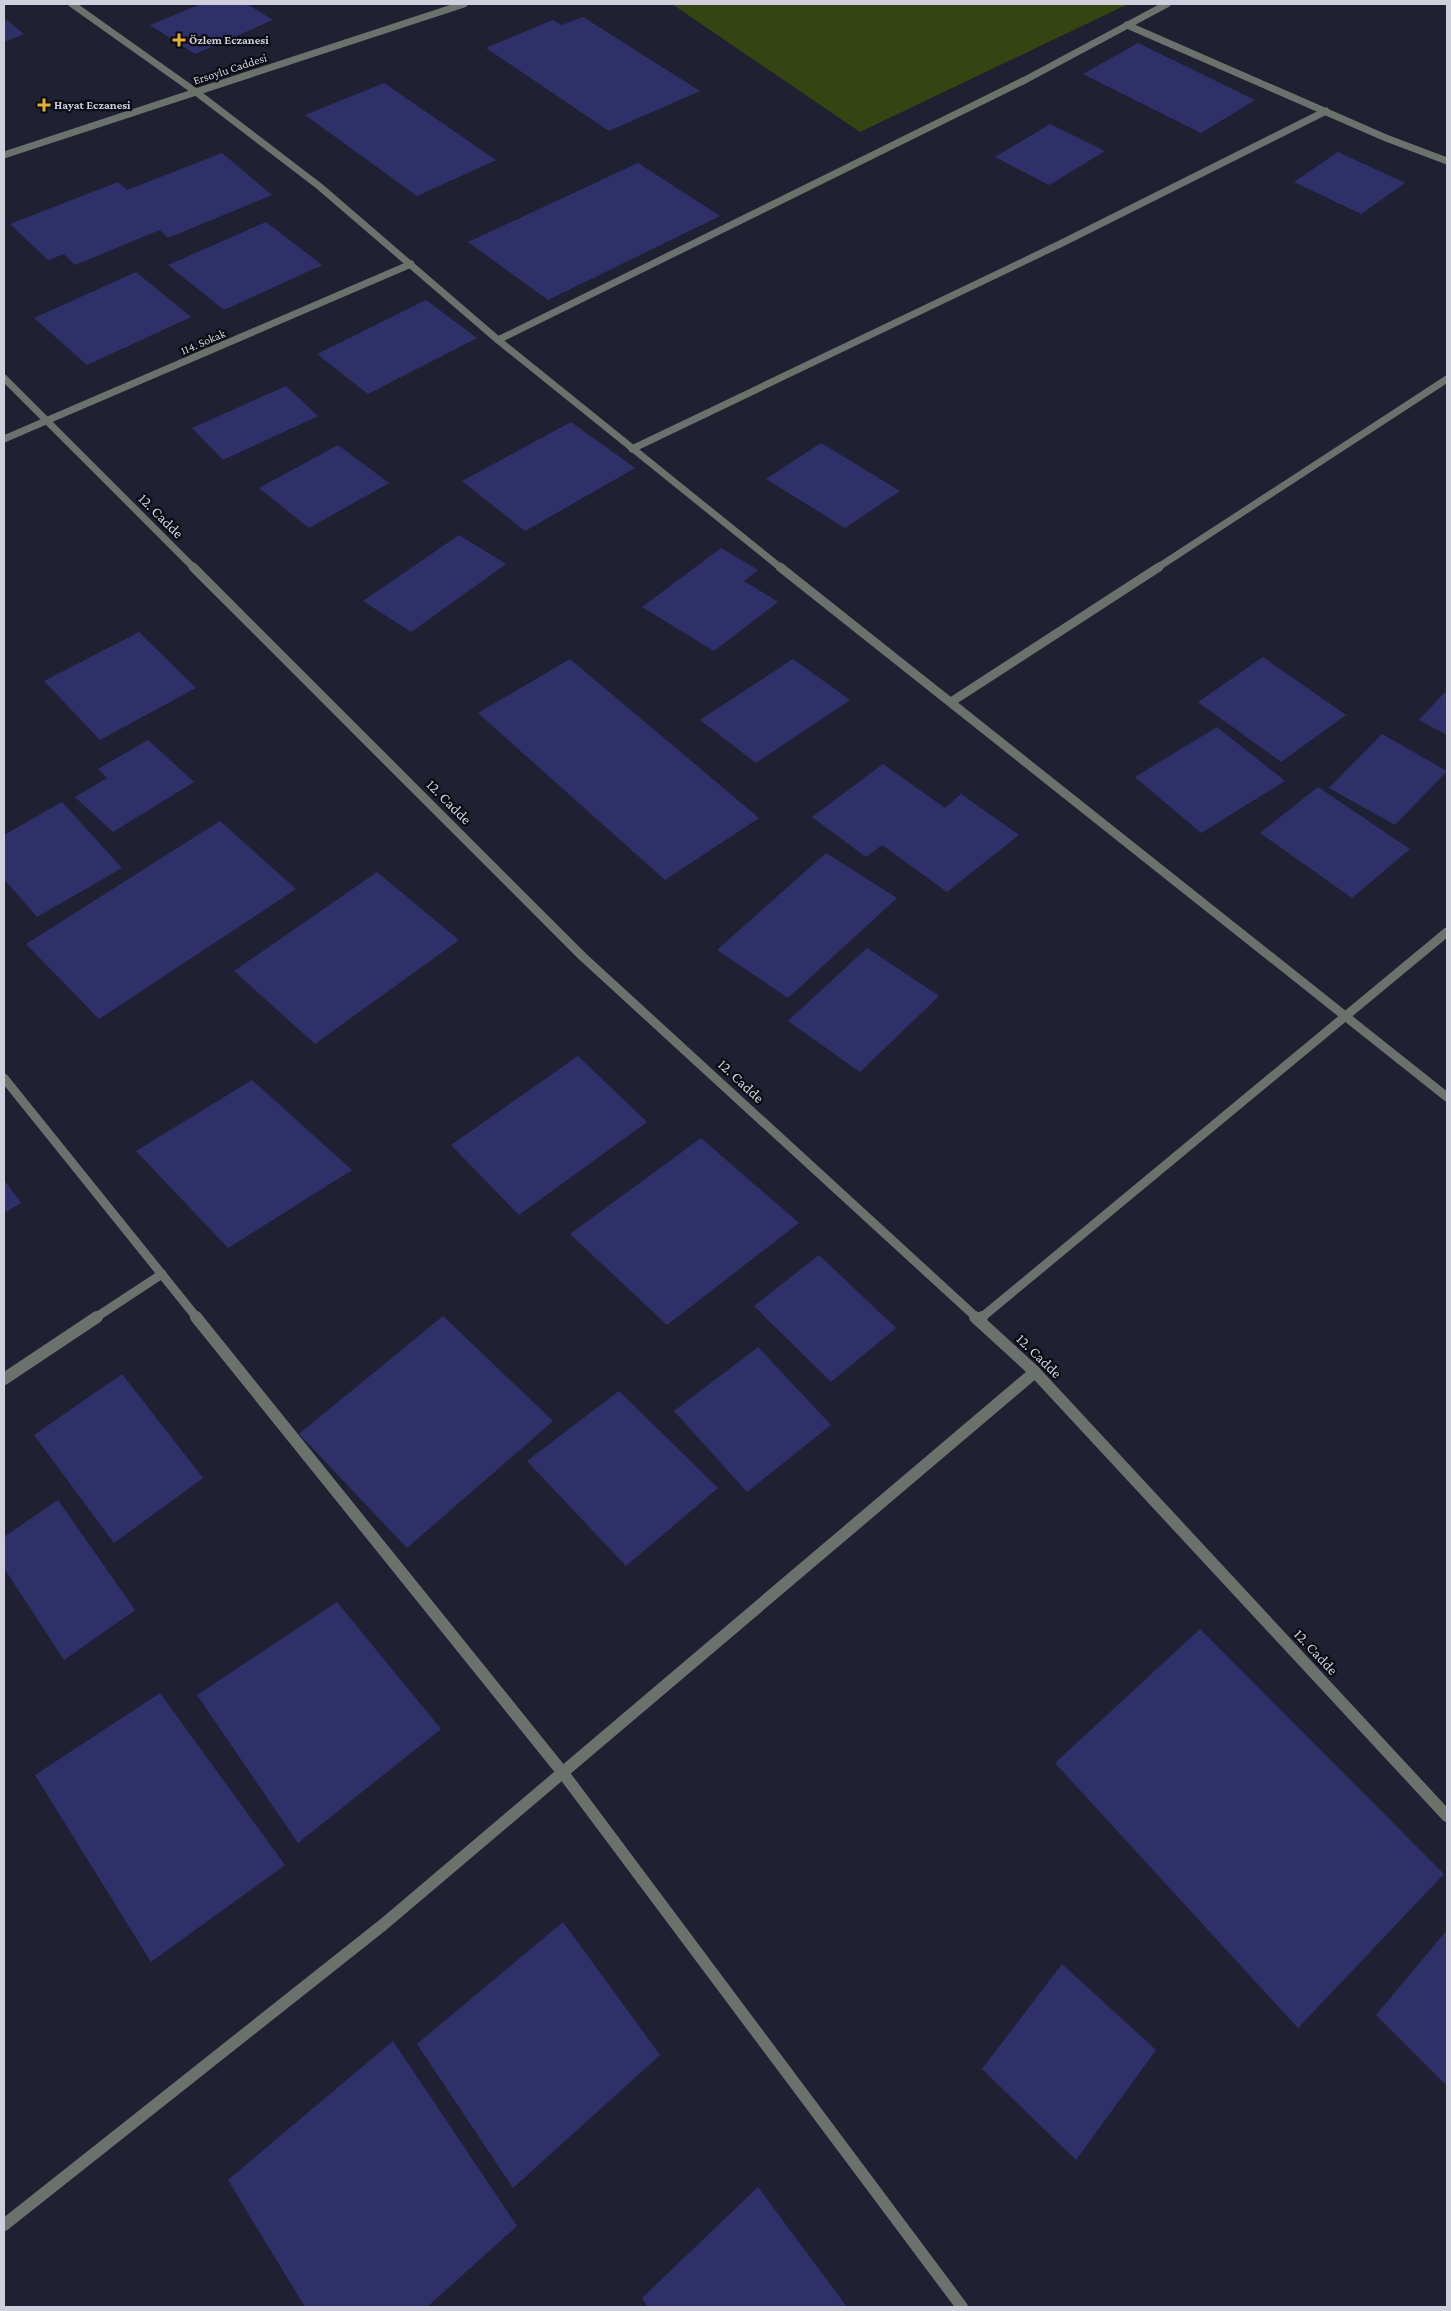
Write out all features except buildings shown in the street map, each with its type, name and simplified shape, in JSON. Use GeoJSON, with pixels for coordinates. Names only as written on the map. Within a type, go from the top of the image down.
{"type":"FeatureCollection","features":[{"type":"Feature","properties":{"kind":"street"},"geometry":{"type":"LineString","coordinates":[[72,4],[196,92],[319,186],[498,340],[632,449],[1447,1097]]}},
{"type":"Feature","properties":{"kind":"street","name":"Ersoylu Caddesi"},"geometry":{"type":"LineString","coordinates":[[4,155],[464,4]]}},
{"type":"Feature","properties":{"kind":"street"},"geometry":{"type":"LineString","coordinates":[[498,340],[1025,80],[1167,4]]}},
{"type":"Feature","properties":{"kind":"street"},"geometry":{"type":"LineString","coordinates":[[1127,25],[1386,138],[1447,161]]}},
{"type":"Feature","properties":{"kind":"street"},"geometry":{"type":"LineString","coordinates":[[632,449],[1062,243],[1326,111]]}},
{"type":"Feature","properties":{"kind":"street","name":"114. Sokak"},"geometry":{"type":"LineString","coordinates":[[4,439],[411,264]]}},
{"type":"Feature","properties":{"kind":"street","name":"12. Cadde"},"geometry":{"type":"LineString","coordinates":[[4,378],[45,422],[582,956],[1035,1372],[1447,1816]]}},
{"type":"Feature","properties":{"kind":"street"},"geometry":{"type":"LineString","coordinates":[[951,702],[1447,379]]}},
{"type":"Feature","properties":{"kind":"street"},"geometry":{"type":"LineString","coordinates":[[979,1320],[1447,932]]}},
{"type":"Feature","properties":{"kind":"street"},"geometry":{"type":"LineString","coordinates":[[4,1078],[563,1773],[962,2307]]}},
{"type":"Feature","properties":{"kind":"street"},"geometry":{"type":"LineString","coordinates":[[4,1378],[162,1274]]}},
{"type":"Feature","properties":{"kind":"street"},"geometry":{"type":"LineString","coordinates":[[4,2225],[384,1924],[1035,1372]]}},
{"type":"Feature","properties":{"kind":"green space"},"geometry":{"type":"Polygon","coordinates":[[[672,4],[1128,4],[860,132],[672,4]]]}},
{"type":"Feature","properties":{"kind":"place","name":"Özlem Eczanesi"},"geometry":{"type":"Point","coordinates":[179,40]}},
{"type":"Feature","properties":{"kind":"place","name":"Hayat Eczanesi"},"geometry":{"type":"Point","coordinates":[44,105]}}]}
